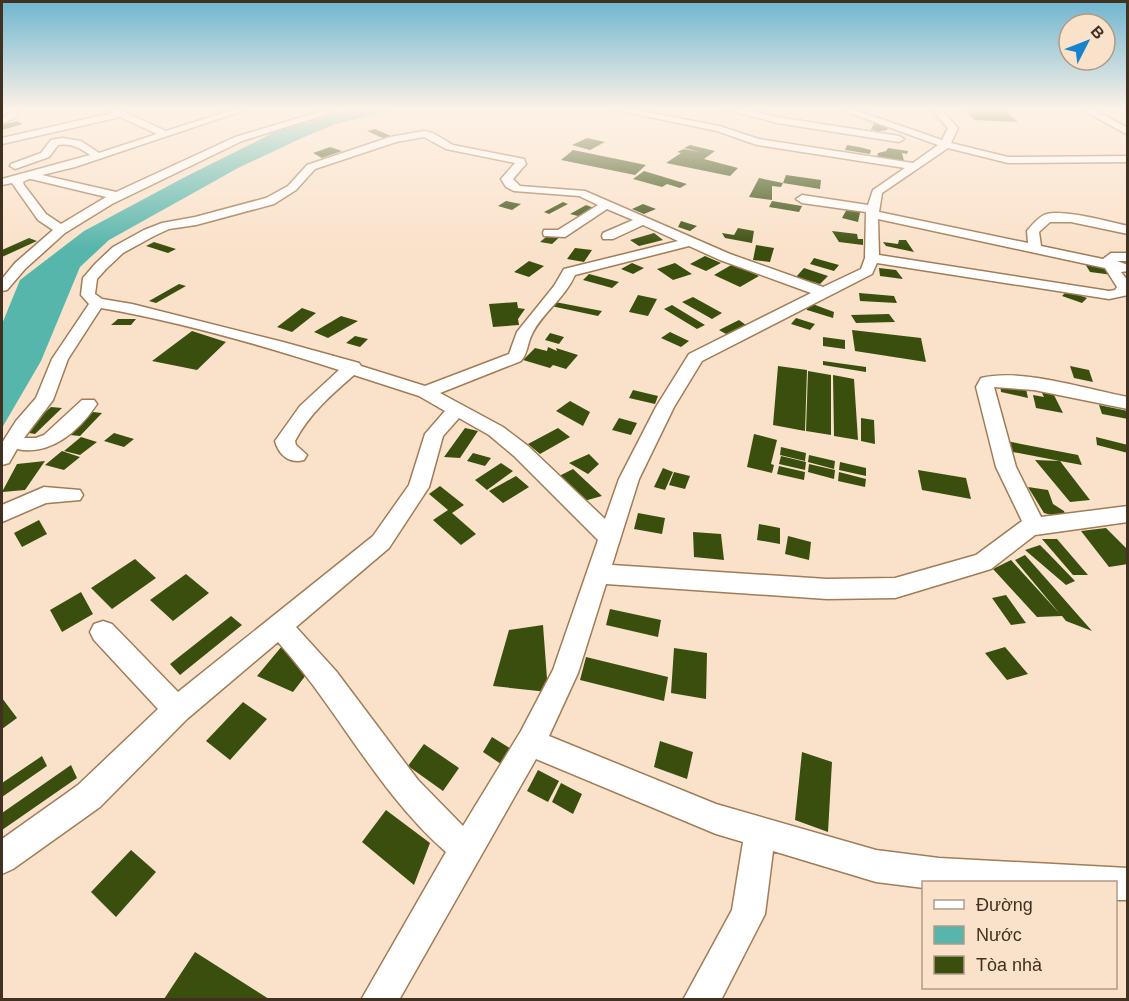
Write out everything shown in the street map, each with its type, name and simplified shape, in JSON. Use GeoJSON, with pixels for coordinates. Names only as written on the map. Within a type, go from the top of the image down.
{"type":"FeatureCollection","features":[{"type":"Feature","properties":{"kind":"street"},"geometry":{"type":"LineString","coordinates":[[44,155],[21,173],[17,181],[39,214],[61,230]]}},
{"type":"Feature","properties":{"kind":"street"},"geometry":{"type":"LineString","coordinates":[[2,182],[21,173],[101,155]]}},
{"type":"Feature","properties":{"kind":"street"},"geometry":{"type":"LineString","coordinates":[[2,287],[8,270],[61,230],[116,196],[205,155]]}},
{"type":"Feature","properties":{"kind":"street"},"geometry":{"type":"LineString","coordinates":[[349,155],[315,165],[286,193],[262,205],[173,224],[149,233],[118,250],[90,278],[88,295],[97,303],[202,325],[353,367],[425,392],[496,431],[609,537]]}},
{"type":"Feature","properties":{"kind":"street"},"geometry":{"type":"LineString","coordinates":[[491,155],[519,160],[521,164],[507,179],[518,189],[536,192],[580,193],[690,242],[822,292]]}},
{"type":"Feature","properties":{"kind":"street"},"geometry":{"type":"LineString","coordinates":[[840,155],[913,166]]}},
{"type":"Feature","properties":{"kind":"street"},"geometry":{"type":"LineString","coordinates":[[379,999],[531,743],[565,673],[629,479],[665,407],[695,358],[719,343],[867,271],[872,258],[872,212],[877,192],[929,155]]}},
{"type":"Feature","properties":{"kind":"street"},"geometry":{"type":"LineString","coordinates":[[984,155],[1014,161],[1128,159]]}},
{"type":"Feature","properties":{"kind":"street"},"geometry":{"type":"LineString","coordinates":[[2,169],[116,196]]}},
{"type":"Feature","properties":{"kind":"street"},"geometry":{"type":"LineString","coordinates":[[802,199],[872,212],[1128,269]]}},
{"type":"Feature","properties":{"kind":"street"},"geometry":{"type":"LineString","coordinates":[[549,233],[560,234],[607,204]]}},
{"type":"Feature","properties":{"kind":"street"},"geometry":{"type":"LineString","coordinates":[[1035,249],[1033,231],[1047,218],[1071,218],[1128,230]]}},
{"type":"Feature","properties":{"kind":"street"},"geometry":{"type":"LineString","coordinates":[[608,236],[644,220]]}},
{"type":"Feature","properties":{"kind":"street"},"geometry":{"type":"LineString","coordinates":[[425,392],[514,358],[518,353],[520,340],[525,331],[560,290],[569,272],[690,242]]}},
{"type":"Feature","properties":{"kind":"street"},"geometry":{"type":"LineString","coordinates":[[1110,266],[1113,257],[1128,257]]}},
{"type":"Feature","properties":{"kind":"street"},"geometry":{"type":"LineString","coordinates":[[872,258],[1121,294],[1124,287],[1110,266]]}},
{"type":"Feature","properties":{"kind":"street"},"geometry":{"type":"LineString","coordinates":[[2,458],[44,400],[60,359],[97,303]]}},
{"type":"Feature","properties":{"kind":"street"},"geometry":{"type":"LineString","coordinates":[[297,455],[287,448],[285,441],[290,431],[312,403],[353,367]]}},
{"type":"Feature","properties":{"kind":"street"},"geometry":{"type":"LineString","coordinates":[[1035,526],[1006,467],[985,387],[987,382],[995,380],[1017,382],[1128,404]]}},
{"type":"Feature","properties":{"kind":"street"},"geometry":{"type":"LineString","coordinates":[[12,442],[31,445],[44,444],[87,404]]}},
{"type":"Feature","properties":{"kind":"street"},"geometry":{"type":"LineString","coordinates":[[2,858],[89,796],[177,710],[381,542],[419,487],[434,434],[457,409]]}},
{"type":"Feature","properties":{"kind":"street"},"geometry":{"type":"LineString","coordinates":[[2,514],[44,495],[73,495]]}},
{"type":"Feature","properties":{"kind":"street"},"geometry":{"type":"LineString","coordinates":[[598,574],[827,589],[895,588],[983,562],[1014,538],[1035,526],[1128,514]]}},
{"type":"Feature","properties":{"kind":"street"},"geometry":{"type":"LineString","coordinates":[[278,625],[326,678],[386,766],[450,836],[466,849]]}},
{"type":"Feature","properties":{"kind":"street"},"geometry":{"type":"LineString","coordinates":[[103,632],[177,710]]}},
{"type":"Feature","properties":{"kind":"street"},"geometry":{"type":"LineString","coordinates":[[531,743],[716,819],[887,867],[939,874],[1071,881]]}},
{"type":"Feature","properties":{"kind":"street"},"geometry":{"type":"LineString","coordinates":[[701,999],[748,914],[760,832]]}},
{"type":"Feature","properties":{"kind":"water"},"geometry":{"type":"Polygon","coordinates":[[[230,155],[266,155],[238,168],[109,240],[80,267],[41,361],[2,428],[2,324],[20,280],[84,231],[230,155]]]}},
{"type":"Feature","properties":{"kind":"building"},"geometry":{"type":"Polygon","coordinates":[[[316,155],[331,155],[322,158],[316,155]]]}},
{"type":"Feature","properties":{"kind":"building"},"geometry":{"type":"Polygon","coordinates":[[[567,155],[596,155],[646,165],[635,175],[561,160],[567,155]]]}},
{"type":"Feature","properties":{"kind":"building"},"geometry":{"type":"Polygon","coordinates":[[[678,155],[710,155],[704,159],[738,168],[730,176],[666,163],[678,155]]]}},
{"type":"Feature","properties":{"kind":"building"},"geometry":{"type":"Polygon","coordinates":[[[878,155],[902,155],[904,161],[877,157],[878,155]]]}},
{"type":"Feature","properties":{"kind":"building"},"geometry":{"type":"Polygon","coordinates":[[[644,171],[687,184],[680,188],[667,184],[662,187],[633,179],[644,171]]]}},
{"type":"Feature","properties":{"kind":"building"},"geometry":{"type":"Polygon","coordinates":[[[786,175],[821,180],[820,189],[783,183],[786,175]]]}},
{"type":"Feature","properties":{"kind":"building"},"geometry":{"type":"Polygon","coordinates":[[[759,178],[783,183],[781,187],[772,186],[772,200],[749,197],[759,178]]]}},
{"type":"Feature","properties":{"kind":"building"},"geometry":{"type":"Polygon","coordinates":[[[506,201],[521,204],[512,210],[498,206],[506,201]]]}},
{"type":"Feature","properties":{"kind":"building"},"geometry":{"type":"Polygon","coordinates":[[[772,201],[802,206],[799,212],[769,207],[772,201]]]}},
{"type":"Feature","properties":{"kind":"building"},"geometry":{"type":"Polygon","coordinates":[[[563,202],[568,204],[549,214],[544,212],[563,202]]]}},
{"type":"Feature","properties":{"kind":"building"},"geometry":{"type":"Polygon","coordinates":[[[643,204],[656,209],[644,214],[632,209],[643,204]]]}},
{"type":"Feature","properties":{"kind":"building"},"geometry":{"type":"Polygon","coordinates":[[[586,205],[594,208],[578,216],[570,214],[586,205]]]}},
{"type":"Feature","properties":{"kind":"building"},"geometry":{"type":"Polygon","coordinates":[[[848,207],[861,208],[858,222],[842,218],[848,207]]]}},
{"type":"Feature","properties":{"kind":"building"},"geometry":{"type":"Polygon","coordinates":[[[681,221],[697,226],[690,231],[678,227],[681,221]]]}},
{"type":"Feature","properties":{"kind":"building"},"geometry":{"type":"Polygon","coordinates":[[[738,228],[754,231],[752,243],[725,238],[722,233],[734,235],[738,228]]]}},
{"type":"Feature","properties":{"kind":"building"},"geometry":{"type":"Polygon","coordinates":[[[832,231],[857,234],[858,239],[863,239],[863,245],[839,242],[832,231]]]}},
{"type":"Feature","properties":{"kind":"building"},"geometry":{"type":"Polygon","coordinates":[[[552,232],[563,234],[552,244],[540,242],[552,232]]]}},
{"type":"Feature","properties":{"kind":"building"},"geometry":{"type":"Polygon","coordinates":[[[654,233],[663,240],[639,246],[630,240],[654,233]]]}},
{"type":"Feature","properties":{"kind":"building"},"geometry":{"type":"Polygon","coordinates":[[[29,238],[37,241],[2,257],[2,250],[29,238]]]}},
{"type":"Feature","properties":{"kind":"building"},"geometry":{"type":"Polygon","coordinates":[[[899,240],[906,240],[914,252],[886,246],[883,242],[898,244],[899,240]]]}},
{"type":"Feature","properties":{"kind":"building"},"geometry":{"type":"Polygon","coordinates":[[[154,242],[176,249],[168,253],[146,246],[154,242]]]}},
{"type":"Feature","properties":{"kind":"building"},"geometry":{"type":"Polygon","coordinates":[[[756,245],[774,248],[770,262],[753,260],[756,245]]]}},
{"type":"Feature","properties":{"kind":"building"},"geometry":{"type":"Polygon","coordinates":[[[575,248],[592,250],[584,262],[567,259],[575,248]]]}},
{"type":"Feature","properties":{"kind":"building"},"geometry":{"type":"Polygon","coordinates":[[[705,256],[721,263],[706,271],[690,264],[705,256]]]}},
{"type":"Feature","properties":{"kind":"building"},"geometry":{"type":"Polygon","coordinates":[[[814,258],[839,265],[834,271],[810,264],[814,258]]]}},
{"type":"Feature","properties":{"kind":"building"},"geometry":{"type":"Polygon","coordinates":[[[529,261],[544,266],[529,277],[514,272],[529,261]]]}},
{"type":"Feature","properties":{"kind":"building"},"geometry":{"type":"Polygon","coordinates":[[[1084,262],[1106,265],[1113,275],[1090,272],[1084,262]]]}},
{"type":"Feature","properties":{"kind":"building"},"geometry":{"type":"Polygon","coordinates":[[[632,263],[644,268],[633,274],[621,269],[632,263]]]}},
{"type":"Feature","properties":{"kind":"building"},"geometry":{"type":"Polygon","coordinates":[[[675,263],[692,274],[673,280],[657,269],[675,263]]]}},
{"type":"Feature","properties":{"kind":"building"},"geometry":{"type":"Polygon","coordinates":[[[733,264],[759,276],[740,287],[714,275],[733,264]]]}},
{"type":"Feature","properties":{"kind":"building"},"geometry":{"type":"Polygon","coordinates":[[[804,268],[828,276],[820,284],[796,277],[804,268]]]}},
{"type":"Feature","properties":{"kind":"building"},"geometry":{"type":"Polygon","coordinates":[[[879,268],[896,270],[903,279],[880,276],[879,268]]]}},
{"type":"Feature","properties":{"kind":"building"},"geometry":{"type":"Polygon","coordinates":[[[589,274],[619,282],[612,288],[583,280],[589,274]]]}},
{"type":"Feature","properties":{"kind":"building"},"geometry":{"type":"Polygon","coordinates":[[[179,284],[186,286],[156,303],[149,301],[179,284]]]}},
{"type":"Feature","properties":{"kind":"building"},"geometry":{"type":"Polygon","coordinates":[[[1067,291],[1087,298],[1082,303],[1062,296],[1067,291]]]}},
{"type":"Feature","properties":{"kind":"building"},"geometry":{"type":"Polygon","coordinates":[[[859,293],[894,296],[897,303],[860,301],[859,293]]]}},
{"type":"Feature","properties":{"kind":"building"},"geometry":{"type":"Polygon","coordinates":[[[638,295],[657,299],[648,316],[629,312],[638,295]]]}},
{"type":"Feature","properties":{"kind":"building"},"geometry":{"type":"Polygon","coordinates":[[[693,297],[722,313],[712,319],[682,302],[693,297]]]}},
{"type":"Feature","properties":{"kind":"building"},"geometry":{"type":"Polygon","coordinates":[[[517,302],[518,308],[525,309],[518,319],[519,325],[493,327],[489,304],[517,302]]]}},
{"type":"Feature","properties":{"kind":"building"},"geometry":{"type":"Polygon","coordinates":[[[555,302],[602,311],[598,316],[551,306],[555,302]]]}},
{"type":"Feature","properties":{"kind":"building"},"geometry":{"type":"Polygon","coordinates":[[[810,303],[834,312],[833,318],[807,310],[805,304],[810,303]]]}},
{"type":"Feature","properties":{"kind":"building"},"geometry":{"type":"Polygon","coordinates":[[[672,305],[705,325],[697,329],[664,309],[672,305]]]}},
{"type":"Feature","properties":{"kind":"building"},"geometry":{"type":"Polygon","coordinates":[[[302,308],[316,313],[292,332],[277,327],[302,308]]]}},
{"type":"Feature","properties":{"kind":"building"},"geometry":{"type":"Polygon","coordinates":[[[889,314],[895,322],[856,323],[851,315],[889,314]]]}},
{"type":"Feature","properties":{"kind":"building"},"geometry":{"type":"Polygon","coordinates":[[[341,316],[358,321],[328,338],[314,332],[341,316]]]}},
{"type":"Feature","properties":{"kind":"building"},"geometry":{"type":"Polygon","coordinates":[[[796,318],[815,324],[810,330],[791,324],[796,318]]]}},
{"type":"Feature","properties":{"kind":"building"},"geometry":{"type":"Polygon","coordinates":[[[118,319],[136,319],[131,325],[111,325],[118,319]]]}},
{"type":"Feature","properties":{"kind":"building"},"geometry":{"type":"Polygon","coordinates":[[[739,320],[746,325],[726,334],[719,330],[739,320]]]}},
{"type":"Feature","properties":{"kind":"building"},"geometry":{"type":"Polygon","coordinates":[[[852,330],[921,338],[926,362],[855,351],[852,330]]]}},
{"type":"Feature","properties":{"kind":"building"},"geometry":{"type":"Polygon","coordinates":[[[192,331],[226,342],[197,370],[152,361],[192,331]]]}},
{"type":"Feature","properties":{"kind":"building"},"geometry":{"type":"Polygon","coordinates":[[[670,332],[689,341],[681,347],[661,338],[670,332]]]}},
{"type":"Feature","properties":{"kind":"building"},"geometry":{"type":"Polygon","coordinates":[[[550,333],[564,337],[559,344],[545,340],[550,333]]]}},
{"type":"Feature","properties":{"kind":"building"},"geometry":{"type":"Polygon","coordinates":[[[355,336],[368,339],[360,347],[346,343],[355,336]]]}},
{"type":"Feature","properties":{"kind":"building"},"geometry":{"type":"Polygon","coordinates":[[[823,337],[845,340],[845,349],[823,346],[823,337]]]}},
{"type":"Feature","properties":{"kind":"building"},"geometry":{"type":"Polygon","coordinates":[[[548,347],[578,355],[566,369],[553,365],[550,368],[523,360],[535,348],[547,351],[548,347]]]}},
{"type":"Feature","properties":{"kind":"building"},"geometry":{"type":"Polygon","coordinates":[[[823,361],[866,367],[866,372],[823,365],[823,361]]]}},
{"type":"Feature","properties":{"kind":"building"},"geometry":{"type":"Polygon","coordinates":[[[778,366],[807,370],[805,431],[773,425],[778,366]]]}},
{"type":"Feature","properties":{"kind":"building"},"geometry":{"type":"Polygon","coordinates":[[[1070,366],[1089,370],[1093,382],[1074,378],[1070,366]]]}},
{"type":"Feature","properties":{"kind":"building"},"geometry":{"type":"Polygon","coordinates":[[[808,371],[831,375],[831,435],[806,431],[808,371]]]}},
{"type":"Feature","properties":{"kind":"building"},"geometry":{"type":"Polygon","coordinates":[[[833,375],[854,379],[858,440],[834,436],[833,375]]]}},
{"type":"Feature","properties":{"kind":"building"},"geometry":{"type":"Polygon","coordinates":[[[1000,383],[1026,389],[1028,398],[1001,392],[1000,383]]]}},
{"type":"Feature","properties":{"kind":"building"},"geometry":{"type":"Polygon","coordinates":[[[633,390],[658,396],[655,404],[629,398],[633,390]]]}},
{"type":"Feature","properties":{"kind":"building"},"geometry":{"type":"Polygon","coordinates":[[[1041,391],[1053,393],[1063,413],[1036,408],[1033,395],[1044,397],[1041,391]]]}},
{"type":"Feature","properties":{"kind":"building"},"geometry":{"type":"Polygon","coordinates":[[[570,401],[590,412],[583,426],[556,411],[570,401]]]}},
{"type":"Feature","properties":{"kind":"building"},"geometry":{"type":"Polygon","coordinates":[[[1099,405],[1128,411],[1128,419],[1102,414],[1099,405]]]}},
{"type":"Feature","properties":{"kind":"building"},"geometry":{"type":"Polygon","coordinates":[[[51,407],[62,408],[35,434],[23,432],[51,407]]]}},
{"type":"Feature","properties":{"kind":"building"},"geometry":{"type":"Polygon","coordinates":[[[93,412],[102,413],[80,436],[70,435],[93,412]]]}},
{"type":"Feature","properties":{"kind":"building"},"geometry":{"type":"Polygon","coordinates":[[[619,418],[637,423],[631,435],[612,430],[619,418]]]}},
{"type":"Feature","properties":{"kind":"building"},"geometry":{"type":"Polygon","coordinates":[[[861,418],[874,420],[875,444],[861,441],[861,418]]]}},
{"type":"Feature","properties":{"kind":"building"},"geometry":{"type":"Polygon","coordinates":[[[465,428],[478,431],[460,458],[444,457],[465,428]]]}},
{"type":"Feature","properties":{"kind":"building"},"geometry":{"type":"Polygon","coordinates":[[[558,428],[570,437],[540,454],[528,444],[558,428]]]}},
{"type":"Feature","properties":{"kind":"building"},"geometry":{"type":"Polygon","coordinates":[[[114,433],[134,439],[124,447],[104,441],[114,433]]]}},
{"type":"Feature","properties":{"kind":"building"},"geometry":{"type":"Polygon","coordinates":[[[754,434],[777,440],[771,464],[774,465],[772,473],[747,467],[754,434]]]}},
{"type":"Feature","properties":{"kind":"building"},"geometry":{"type":"Polygon","coordinates":[[[81,437],[97,442],[80,455],[64,451],[81,437]]]}},
{"type":"Feature","properties":{"kind":"building"},"geometry":{"type":"Polygon","coordinates":[[[1096,437],[1128,445],[1128,453],[1097,445],[1096,437]]]}},
{"type":"Feature","properties":{"kind":"building"},"geometry":{"type":"Polygon","coordinates":[[[1006,441],[1078,455],[1082,465],[1008,451],[1006,441]]]}},
{"type":"Feature","properties":{"kind":"building"},"geometry":{"type":"Polygon","coordinates":[[[781,447],[806,453],[805,461],[780,455],[781,447]]]}},
{"type":"Feature","properties":{"kind":"building"},"geometry":{"type":"Polygon","coordinates":[[[62,451],[80,457],[64,470],[45,465],[62,451]]]}},
{"type":"Feature","properties":{"kind":"building"},"geometry":{"type":"Polygon","coordinates":[[[473,453],[491,458],[485,466],[467,461],[473,453]]]}},
{"type":"Feature","properties":{"kind":"building"},"geometry":{"type":"Polygon","coordinates":[[[589,454],[599,464],[588,474],[569,463],[589,454]]]}},
{"type":"Feature","properties":{"kind":"building"},"geometry":{"type":"Polygon","coordinates":[[[809,455],[835,461],[834,469],[808,462],[809,455]]]}},
{"type":"Feature","properties":{"kind":"building"},"geometry":{"type":"Polygon","coordinates":[[[781,456],[806,462],[805,470],[779,464],[781,456]]]}},
{"type":"Feature","properties":{"kind":"building"},"geometry":{"type":"Polygon","coordinates":[[[1035,460],[1060,461],[1090,500],[1070,502],[1035,460]]]}},
{"type":"Feature","properties":{"kind":"building"},"geometry":{"type":"Polygon","coordinates":[[[45,461],[25,490],[2,492],[17,464],[45,461]]]}},
{"type":"Feature","properties":{"kind":"building"},"geometry":{"type":"Polygon","coordinates":[[[840,462],[866,468],[866,476],[839,470],[840,462]]]}},
{"type":"Feature","properties":{"kind":"building"},"geometry":{"type":"Polygon","coordinates":[[[501,463],[513,471],[487,490],[475,480],[501,463]]]}},
{"type":"Feature","properties":{"kind":"building"},"geometry":{"type":"Polygon","coordinates":[[[809,464],[835,470],[834,479],[808,472],[809,464]]]}},
{"type":"Feature","properties":{"kind":"building"},"geometry":{"type":"Polygon","coordinates":[[[779,466],[805,472],[804,480],[777,474],[779,466]]]}},
{"type":"Feature","properties":{"kind":"building"},"geometry":{"type":"Polygon","coordinates":[[[663,468],[673,472],[665,490],[654,487],[663,468]]]}},
{"type":"Feature","properties":{"kind":"building"},"geometry":{"type":"Polygon","coordinates":[[[573,469],[602,496],[584,501],[559,476],[573,469]]]}},
{"type":"Feature","properties":{"kind":"building"},"geometry":{"type":"Polygon","coordinates":[[[918,470],[966,478],[971,499],[922,490],[918,470]]]}},
{"type":"Feature","properties":{"kind":"building"},"geometry":{"type":"Polygon","coordinates":[[[674,472],[690,476],[685,489],[669,485],[674,472]]]}},
{"type":"Feature","properties":{"kind":"building"},"geometry":{"type":"Polygon","coordinates":[[[839,472],[866,479],[865,487],[838,481],[839,472]]]}},
{"type":"Feature","properties":{"kind":"building"},"geometry":{"type":"Polygon","coordinates":[[[516,476],[529,487],[503,503],[489,491],[516,476]]]}},
{"type":"Feature","properties":{"kind":"building"},"geometry":{"type":"Polygon","coordinates":[[[440,486],[464,505],[452,513],[476,534],[461,545],[433,520],[448,510],[429,494],[440,486]]]}},
{"type":"Feature","properties":{"kind":"building"},"geometry":{"type":"Polygon","coordinates":[[[1028,487],[1048,490],[1053,504],[1064,511],[1067,519],[1044,513],[1028,487]]]}},
{"type":"Feature","properties":{"kind":"building"},"geometry":{"type":"Polygon","coordinates":[[[638,513],[665,518],[662,534],[634,529],[638,513]]]}},
{"type":"Feature","properties":{"kind":"building"},"geometry":{"type":"Polygon","coordinates":[[[39,520],[47,534],[22,547],[14,533],[39,520]]]}},
{"type":"Feature","properties":{"kind":"building"},"geometry":{"type":"Polygon","coordinates":[[[759,524],[780,528],[780,544],[757,540],[759,524]]]}},
{"type":"Feature","properties":{"kind":"building"},"geometry":{"type":"Polygon","coordinates":[[[1106,528],[1128,550],[1128,564],[1109,567],[1081,531],[1106,528]]]}},
{"type":"Feature","properties":{"kind":"building"},"geometry":{"type":"Polygon","coordinates":[[[693,532],[721,534],[724,560],[694,557],[693,532]]]}},
{"type":"Feature","properties":{"kind":"building"},"geometry":{"type":"Polygon","coordinates":[[[788,536],[811,542],[809,560],[785,554],[788,536]]]}},
{"type":"Feature","properties":{"kind":"building"},"geometry":{"type":"Polygon","coordinates":[[[1042,539],[1057,539],[1088,575],[1073,575],[1042,539]]]}},
{"type":"Feature","properties":{"kind":"building"},"geometry":{"type":"Polygon","coordinates":[[[1040,545],[1075,581],[1066,585],[1025,550],[1040,545]]]}},
{"type":"Feature","properties":{"kind":"building"},"geometry":{"type":"Polygon","coordinates":[[[1025,555],[1092,631],[1066,621],[1062,616],[1037,617],[993,569],[1011,560],[1060,614],[1015,560],[1025,555]]]}},
{"type":"Feature","properties":{"kind":"building"},"geometry":{"type":"Polygon","coordinates":[[[135,559],[156,578],[112,609],[91,588],[135,559]]]}},
{"type":"Feature","properties":{"kind":"building"},"geometry":{"type":"Polygon","coordinates":[[[186,574],[209,593],[173,621],[150,600],[186,574]]]}},
{"type":"Feature","properties":{"kind":"building"},"geometry":{"type":"Polygon","coordinates":[[[81,592],[93,614],[62,632],[50,610],[81,592]]]}},
{"type":"Feature","properties":{"kind":"building"},"geometry":{"type":"Polygon","coordinates":[[[1006,595],[1026,623],[1011,625],[992,598],[1006,595]]]}},
{"type":"Feature","properties":{"kind":"building"},"geometry":{"type":"Polygon","coordinates":[[[610,609],[661,620],[658,637],[606,625],[610,609]]]}},
{"type":"Feature","properties":{"kind":"building"},"geometry":{"type":"Polygon","coordinates":[[[231,616],[242,625],[180,675],[170,664],[231,616]]]}},
{"type":"Feature","properties":{"kind":"building"},"geometry":{"type":"Polygon","coordinates":[[[543,625],[548,692],[493,686],[509,630],[543,625]]]}},
{"type":"Feature","properties":{"kind":"building"},"geometry":{"type":"Polygon","coordinates":[[[282,646],[309,671],[293,692],[257,676],[282,646]]]}},
{"type":"Feature","properties":{"kind":"building"},"geometry":{"type":"Polygon","coordinates":[[[1005,647],[1028,674],[1007,680],[985,653],[1005,647]]]}},
{"type":"Feature","properties":{"kind":"building"},"geometry":{"type":"Polygon","coordinates":[[[674,648],[707,653],[706,699],[671,693],[674,648]]]}},
{"type":"Feature","properties":{"kind":"building"},"geometry":{"type":"Polygon","coordinates":[[[586,657],[668,677],[664,701],[580,680],[586,657]]]}},
{"type":"Feature","properties":{"kind":"building"},"geometry":{"type":"Polygon","coordinates":[[[2,698],[17,718],[2,729],[2,698]]]}},
{"type":"Feature","properties":{"kind":"building"},"geometry":{"type":"Polygon","coordinates":[[[243,702],[267,719],[230,760],[206,741],[243,702]]]}},
{"type":"Feature","properties":{"kind":"building"},"geometry":{"type":"Polygon","coordinates":[[[492,737],[511,749],[501,764],[483,752],[492,737]]]}},
{"type":"Feature","properties":{"kind":"building"},"geometry":{"type":"Polygon","coordinates":[[[660,741],[693,752],[687,779],[654,767],[660,741]]]}},
{"type":"Feature","properties":{"kind":"building"},"geometry":{"type":"Polygon","coordinates":[[[424,744],[459,768],[443,791],[408,766],[424,744]]]}},
{"type":"Feature","properties":{"kind":"building"},"geometry":{"type":"Polygon","coordinates":[[[802,752],[832,762],[828,832],[795,820],[802,752]]]}},
{"type":"Feature","properties":{"kind":"building"},"geometry":{"type":"Polygon","coordinates":[[[42,756],[47,766],[2,797],[2,783],[42,756]]]}},
{"type":"Feature","properties":{"kind":"building"},"geometry":{"type":"Polygon","coordinates":[[[71,765],[77,778],[2,830],[2,813],[71,765]]]}},
{"type":"Feature","properties":{"kind":"building"},"geometry":{"type":"Polygon","coordinates":[[[538,770],[559,781],[548,802],[527,791],[538,770]]]}},
{"type":"Feature","properties":{"kind":"building"},"geometry":{"type":"Polygon","coordinates":[[[561,783],[582,794],[573,814],[552,802],[561,783]]]}},
{"type":"Feature","properties":{"kind":"building"},"geometry":{"type":"Polygon","coordinates":[[[386,810],[430,843],[414,885],[362,842],[386,810]]]}},
{"type":"Feature","properties":{"kind":"building"},"geometry":{"type":"Polygon","coordinates":[[[131,850],[156,872],[116,917],[91,892],[131,850]]]}},
{"type":"Feature","properties":{"kind":"building"},"geometry":{"type":"Polygon","coordinates":[[[195,952],[269,999],[164,999],[195,952]]]}}]}
